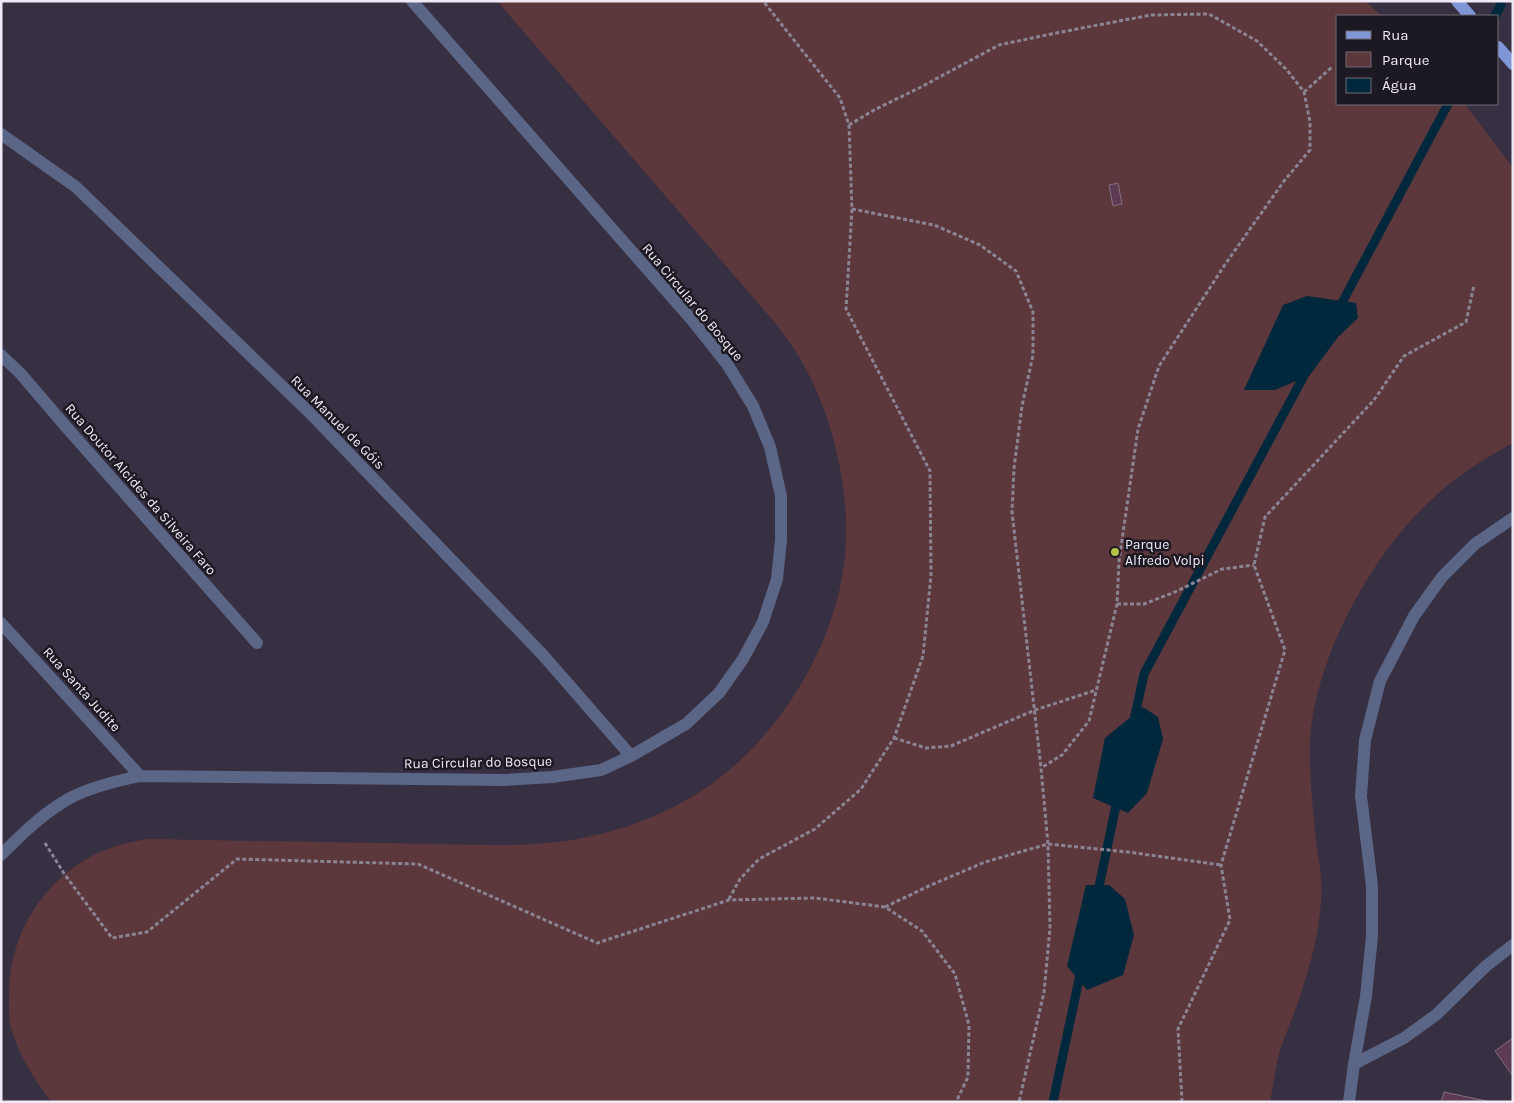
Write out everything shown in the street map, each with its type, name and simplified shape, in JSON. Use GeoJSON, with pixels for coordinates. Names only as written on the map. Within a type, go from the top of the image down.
{"type":"FeatureCollection","features":[{"type":"Feature","properties":{"kind":"main road"},"geometry":{"type":"LineString","coordinates":[[1457,1],[1469,15]]}},
{"type":"Feature","properties":{"kind":"main road"},"geometry":{"type":"LineString","coordinates":[[1499,49],[1513,64]]}},
{"type":"Feature","properties":{"kind":"street","name":"Rua Circular do Bosque"},"geometry":{"type":"LineString","coordinates":[[1,855],[33,823],[70,798],[108,783],[140,776],[505,780],[552,777],[600,770],[631,756],[686,724],[719,693],[743,659],[763,622],[777,579],[781,540],[781,496],[770,447],[753,406],[727,364],[704,334],[412,1]]}},
{"type":"Feature","properties":{"kind":"street","name":"Rua Manuel de Góis"},"geometry":{"type":"LineString","coordinates":[[1,134],[76,187],[312,416],[542,654],[631,756]]}},
{"type":"Feature","properties":{"kind":"street","name":"Rua Doutor Alcides da Silveira Faro"},"geometry":{"type":"LineString","coordinates":[[1,355],[20,373],[258,643]]}},
{"type":"Feature","properties":{"kind":"street"},"geometry":{"type":"LineString","coordinates":[[1349,1102],[1366,996],[1372,936],[1372,886],[1361,796],[1365,740],[1380,681],[1414,616],[1442,577],[1475,544],[1513,518]]}},
{"type":"Feature","properties":{"kind":"street","name":"Rua Santa Judite"},"geometry":{"type":"LineString","coordinates":[[1,623],[140,776]]}},
{"type":"Feature","properties":{"kind":"street"},"geometry":{"type":"LineString","coordinates":[[1354,1064],[1404,1038],[1436,1015],[1486,966],[1513,945]]}},
{"type":"Feature","properties":{"kind":"path"},"geometry":{"type":"LineString","coordinates":[[729,900],[740,879],[759,859],[815,829],[861,789],[894,738],[923,656],[931,575],[930,471],[846,309],[852,209],[849,125],[840,98],[763,1]]}},
{"type":"Feature","properties":{"kind":"path"},"geometry":{"type":"LineString","coordinates":[[849,125],[999,45],[1151,15],[1209,14],[1257,42],[1287,70],[1304,92],[1310,122],[1310,150],[1284,181],[1226,263],[1159,366],[1138,429],[1119,561],[1117,604],[1089,721],[1062,755],[1042,768]]}},
{"type":"Feature","properties":{"kind":"path"},"geometry":{"type":"LineString","coordinates":[[1304,92],[1332,68]]}},
{"type":"Feature","properties":{"kind":"path"},"geometry":{"type":"LineString","coordinates":[[852,209],[934,225],[980,245],[1016,271],[1033,312],[1033,355],[1022,406],[1014,468],[1012,512],[1042,768],[1048,844],[1050,928],[1044,992],[1019,1102]]}},
{"type":"Feature","properties":{"kind":"path"},"geometry":{"type":"LineString","coordinates":[[1182,1102],[1178,1029],[1230,920],[1221,865],[1285,650],[1254,566],[1265,517],[1374,400],[1404,356],[1466,322],[1474,285]]}},
{"type":"Feature","properties":{"kind":"path"},"geometry":{"type":"LineString","coordinates":[[1117,604],[1144,604],[1222,570],[1254,566]]}},
{"type":"Feature","properties":{"kind":"path"},"geometry":{"type":"LineString","coordinates":[[894,738],[926,748],[951,746],[1035,710],[1097,690]]}},
{"type":"Feature","properties":{"kind":"path"},"geometry":{"type":"LineString","coordinates":[[33,823],[65,875],[112,938],[147,932],[237,859],[418,864],[597,944],[729,900],[815,898],[885,907],[922,931],[956,974],[969,1025],[968,1077],[956,1102]]}},
{"type":"Feature","properties":{"kind":"path"},"geometry":{"type":"LineString","coordinates":[[885,907],[986,862],[1048,844],[1128,852],[1221,865]]}},
{"type":"Feature","properties":{"kind":"green space","name":"Parque Alfredo Volpi"},"geometry":{"type":"Polygon","coordinates":[[[497,1],[1365,1],[1381,15],[1336,15],[1336,105],[1466,105],[1513,168],[1513,443],[1478,463],[1457,478],[1427,504],[1405,527],[1365,583],[1333,647],[1322,679],[1314,712],[1310,743],[1310,768],[1321,886],[1318,925],[1305,982],[1279,1054],[1270,1102],[51,1102],[33,1075],[14,1038],[9,1020],[10,973],[21,933],[42,898],[56,882],[90,857],[118,845],[148,839],[511,845],[539,844],[584,838],[639,822],[673,807],[721,777],[750,751],[775,722],[798,689],[817,654],[831,618],[841,581],[846,543],[844,494],[835,446],[828,422],[810,376],[796,351],[776,324],[497,1]]]}},
{"type":"Feature","properties":{"kind":"water"},"geometry":{"type":"Polygon","coordinates":[[[1307,296],[1356,303],[1358,318],[1338,337],[1310,375],[1275,390],[1244,390],[1283,305],[1307,296]]]}},
{"type":"Feature","properties":{"kind":"water"},"geometry":{"type":"Polygon","coordinates":[[[1143,707],[1158,717],[1163,739],[1147,793],[1128,813],[1093,798],[1105,738],[1143,707]]]}},
{"type":"Feature","properties":{"kind":"water"},"geometry":{"type":"Polygon","coordinates":[[[1086,885],[1109,885],[1125,899],[1134,935],[1123,975],[1087,990],[1067,966],[1086,885]]]}},
{"type":"Feature","properties":{"kind":"building"},"geometry":{"type":"Polygon","coordinates":[[[1118,183],[1122,204],[1113,206],[1109,185],[1118,183]]]}},
{"type":"Feature","properties":{"kind":"building"},"geometry":{"type":"Polygon","coordinates":[[[1513,1038],[1513,1076],[1495,1051],[1513,1038]]]}},
{"type":"Feature","properties":{"kind":"building"},"geometry":{"type":"Polygon","coordinates":[[[1444,1092],[1491,1102],[1441,1102],[1444,1092]]]}},
{"type":"Feature","properties":{"kind":"waterway"},"geometry":{"type":"LineString","coordinates":[[1496,15],[1501,5]]}},
{"type":"Feature","properties":{"kind":"waterway"},"geometry":{"type":"LineString","coordinates":[[1337,312],[1447,105]]}},
{"type":"Feature","properties":{"kind":"waterway"},"geometry":{"type":"LineString","coordinates":[[1133,725],[1144,674],[1307,370]]}},
{"type":"Feature","properties":{"kind":"waterway"},"geometry":{"type":"LineString","coordinates":[[1097,896],[1118,796]]}},
{"type":"Feature","properties":{"kind":"waterway"},"geometry":{"type":"LineString","coordinates":[[1053,1102],[1081,970]]}},
{"type":"Feature","properties":{"kind":"place","name":"Parque Alfredo Volpi"},"geometry":{"type":"Point","coordinates":[1115,552]}}]}
